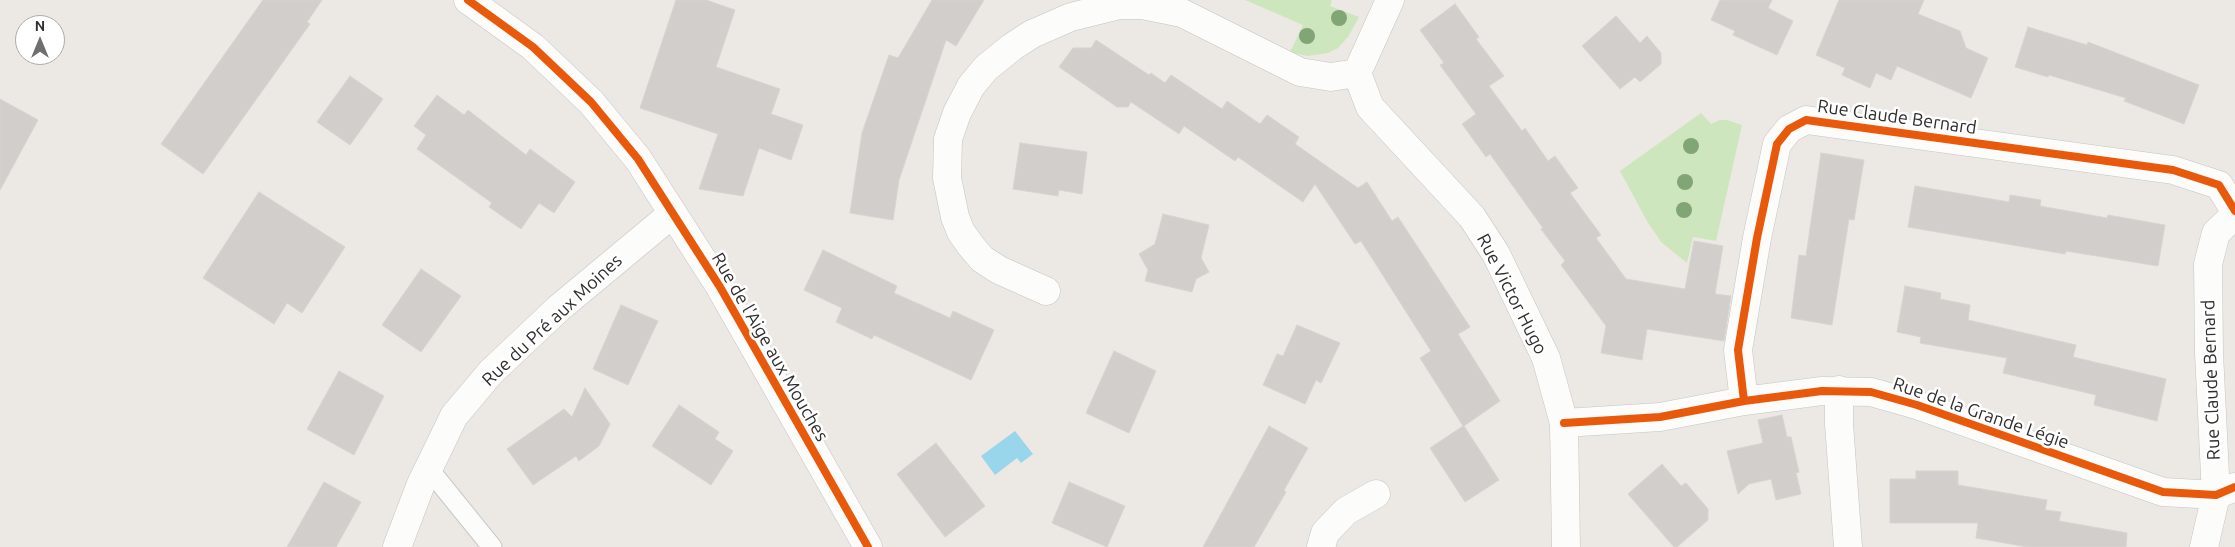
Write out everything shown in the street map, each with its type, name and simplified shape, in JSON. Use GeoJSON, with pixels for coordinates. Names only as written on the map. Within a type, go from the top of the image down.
{"type":"FeatureCollection","features":[{"type":"Feature","properties":{"kind":"street","name":"Rue de l'Aige aux Mouches"},"geometry":{"type":"LineString","coordinates":[[468,0],[533,47],[591,102],[638,159],[720,287],[868,547]]}},
{"type":"Feature","properties":{"kind":"street"},"geometry":{"type":"LineString","coordinates":[[1046,291],[999,270],[982,259],[961,232],[955,217],[950,198],[946,158],[948,139],[957,112],[970,86],[986,68],[1068,8],[1142,5],[1182,13],[1300,72],[1331,77],[1357,73],[1390,0]]}},
{"type":"Feature","properties":{"kind":"street","name":"Rue Victor Hugo"},"geometry":{"type":"LineString","coordinates":[[1357,73],[1370,107],[1472,218],[1496,254],[1546,358],[1564,423],[1566,547]]}},
{"type":"Feature","properties":{"kind":"street","name":"Rue Claude Bernard"},"geometry":{"type":"LineString","coordinates":[[1744,401],[1738,350],[1757,238],[1777,144],[1789,129],[1806,120],[2173,170],[2219,185],[2235,211]]}},
{"type":"Feature","properties":{"kind":"street","name":"Rue du Pré aux Moines"},"geometry":{"type":"LineString","coordinates":[[397,547],[428,468],[454,416],[491,372],[558,308],[672,214]]}},
{"type":"Feature","properties":{"kind":"street","name":"Rue Claude Bernard"},"geometry":{"type":"LineString","coordinates":[[2204,547],[2226,491],[2209,352],[2208,264],[2216,233],[2235,215]]}},
{"type":"Feature","properties":{"kind":"street"},"geometry":{"type":"LineString","coordinates":[[1839,390],[1840,451],[1848,547]]}},
{"type":"Feature","properties":{"kind":"street","name":"Rue de la Grande Légie"},"geometry":{"type":"LineString","coordinates":[[1564,423],[1660,417],[1744,401],[1839,390],[1871,392],[1917,405],[2163,492],[2226,491]]}},
{"type":"Feature","properties":{"kind":"street"},"geometry":{"type":"LineString","coordinates":[[1321,547],[1325,533],[1346,511],[1376,494]]}},
{"type":"Feature","properties":{"kind":"lane"},"geometry":{"type":"LineString","coordinates":[[428,468],[492,547]]}},
{"type":"Feature","properties":{"kind":"green space"},"geometry":{"type":"Polygon","coordinates":[[[1245,0],[1332,0],[1330,6],[1359,17],[1348,37],[1338,48],[1328,53],[1307,56],[1290,52],[1303,25],[1245,0]]]}},
{"type":"Feature","properties":{"kind":"green space"},"geometry":{"type":"Polygon","coordinates":[[[1701,113],[1711,124],[1720,120],[1727,120],[1742,125],[1716,241],[1693,237],[1687,263],[1661,242],[1647,221],[1620,171],[1701,113]]]}},
{"type":"Feature","properties":{"kind":"water"},"geometry":{"type":"Polygon","coordinates":[[[1015,431],[1033,454],[1021,463],[1017,458],[995,475],[981,456],[1015,431]]]}},
{"type":"Feature","properties":{"kind":"building"},"geometry":{"type":"Polygon","coordinates":[[[263,0],[322,0],[307,22],[310,24],[203,174],[161,144],[263,0]]]}},
{"type":"Feature","properties":{"kind":"building"},"geometry":{"type":"Polygon","coordinates":[[[676,0],[706,0],[735,10],[716,67],[780,89],[771,114],[803,125],[791,160],[759,148],[743,196],[699,189],[718,134],[640,108],[676,0]]]}},
{"type":"Feature","properties":{"kind":"building"},"geometry":{"type":"Polygon","coordinates":[[[932,0],[984,0],[956,46],[946,40],[899,180],[893,220],[850,213],[862,133],[889,55],[898,58],[932,0]]]}},
{"type":"Feature","properties":{"kind":"building"},"geometry":{"type":"Polygon","coordinates":[[[1720,0],[1772,0],[1768,8],[1793,21],[1777,55],[1733,35],[1735,31],[1711,20],[1720,0]]]}},
{"type":"Feature","properties":{"kind":"building"},"geometry":{"type":"Polygon","coordinates":[[[1839,0],[1924,0],[1918,14],[1960,31],[1966,48],[1988,58],[1971,98],[1897,66],[1891,80],[1876,73],[1870,88],[1842,75],[1845,68],[1816,55],[1839,0]]]}},
{"type":"Feature","properties":{"kind":"building"},"geometry":{"type":"Polygon","coordinates":[[[1455,4],[1479,37],[1476,39],[1504,76],[1489,86],[1522,131],[1525,128],[1548,161],[1555,156],[1578,188],[1570,193],[1601,235],[1596,238],[1626,279],[1685,289],[1694,241],[1723,246],[1715,294],[1731,296],[1724,341],[1647,329],[1642,360],[1601,353],[1606,326],[1561,265],[1565,261],[1541,229],[1543,228],[1490,154],[1486,157],[1462,124],[1476,114],[1440,65],[1444,63],[1420,30],[1455,4]]]}},
{"type":"Feature","properties":{"kind":"building"},"geometry":{"type":"Polygon","coordinates":[[[1616,16],[1640,43],[1647,36],[1661,53],[1661,64],[1640,82],[1635,77],[1620,89],[1582,46],[1616,16]]]}},
{"type":"Feature","properties":{"kind":"building"},"geometry":{"type":"Polygon","coordinates":[[[2028,27],[2087,45],[2088,42],[2199,85],[2184,124],[2124,101],[2126,98],[2015,67],[2028,27]]]}},
{"type":"Feature","properties":{"kind":"building"},"geometry":{"type":"Polygon","coordinates":[[[1096,40],[1149,75],[1151,73],[1165,83],[1171,75],[1222,109],[1227,101],[1260,124],[1267,115],[1299,137],[1295,144],[1358,188],[1367,182],[1392,221],[1398,217],[1470,327],[1458,334],[1500,401],[1464,426],[1499,480],[1465,502],[1430,448],[1463,426],[1420,358],[1431,351],[1361,241],[1355,244],[1315,184],[1303,202],[1238,157],[1235,161],[1184,126],[1179,134],[1131,102],[1128,107],[1117,107],[1059,67],[1073,48],[1091,48],[1096,40]]]}},
{"type":"Feature","properties":{"kind":"building"},"geometry":{"type":"Polygon","coordinates":[[[350,76],[383,99],[350,145],[317,122],[350,76]]]}},
{"type":"Feature","properties":{"kind":"building"},"geometry":{"type":"Polygon","coordinates":[[[437,95],[464,115],[468,110],[526,155],[530,149],[575,182],[554,213],[539,203],[521,229],[489,207],[492,203],[417,149],[426,135],[414,126],[437,95]]]}},
{"type":"Feature","properties":{"kind":"building"},"geometry":{"type":"Polygon","coordinates":[[[0,99],[38,120],[0,190],[0,99]]]}},
{"type":"Feature","properties":{"kind":"building"},"geometry":{"type":"Polygon","coordinates":[[[1020,143],[1087,152],[1082,194],[1059,190],[1058,196],[1013,189],[1020,143]]]}},
{"type":"Feature","properties":{"kind":"building"},"geometry":{"type":"Polygon","coordinates":[[[1821,153],[1864,160],[1854,220],[1849,219],[1832,325],[1791,318],[1799,255],[1806,256],[1821,153]]]}},
{"type":"Feature","properties":{"kind":"building"},"geometry":{"type":"Polygon","coordinates":[[[1915,186],[2009,202],[2010,195],[2041,200],[2040,206],[2107,218],[2108,215],[2165,225],[2158,266],[2066,251],[2065,254],[1908,227],[1915,186]]]}},
{"type":"Feature","properties":{"kind":"building"},"geometry":{"type":"Polygon","coordinates":[[[259,192],[345,247],[302,313],[287,303],[274,324],[203,278],[259,192]]]}},
{"type":"Feature","properties":{"kind":"building"},"geometry":{"type":"Polygon","coordinates":[[[1163,214],[1209,225],[1201,258],[1209,272],[1196,279],[1192,292],[1145,281],[1148,270],[1139,254],[1155,244],[1163,214]]]}},
{"type":"Feature","properties":{"kind":"building"},"geometry":{"type":"Polygon","coordinates":[[[823,250],[897,286],[894,293],[950,318],[953,311],[994,330],[971,380],[874,335],[872,339],[836,322],[842,308],[804,290],[823,250]]]}},
{"type":"Feature","properties":{"kind":"building"},"geometry":{"type":"Polygon","coordinates":[[[421,269],[461,296],[421,352],[382,325],[421,269]]]}},
{"type":"Feature","properties":{"kind":"building"},"geometry":{"type":"Polygon","coordinates":[[[1905,286],[1941,293],[1940,299],[1970,305],[1968,320],[2076,345],[2073,357],[2166,379],[2157,421],[2094,405],[2096,395],[2003,373],[2007,358],[1920,343],[1921,337],[1897,332],[1905,286]]]}},
{"type":"Feature","properties":{"kind":"building"},"geometry":{"type":"Polygon","coordinates":[[[621,305],[658,321],[628,385],[593,369],[621,305]]]}},
{"type":"Feature","properties":{"kind":"building"},"geometry":{"type":"Polygon","coordinates":[[[1297,325],[1340,343],[1321,383],[1316,380],[1305,404],[1263,385],[1277,354],[1283,356],[1297,325]]]}},
{"type":"Feature","properties":{"kind":"building"},"geometry":{"type":"Polygon","coordinates":[[[1114,351],[1156,371],[1129,433],[1086,413],[1114,351]]]}},
{"type":"Feature","properties":{"kind":"building"},"geometry":{"type":"Polygon","coordinates":[[[339,371],[384,396],[354,455],[307,429],[339,371]]]}},
{"type":"Feature","properties":{"kind":"building"},"geometry":{"type":"Polygon","coordinates":[[[585,388],[610,424],[599,446],[579,461],[576,456],[533,485],[507,449],[564,409],[572,417],[585,388]]]}},
{"type":"Feature","properties":{"kind":"building"},"geometry":{"type":"Polygon","coordinates":[[[679,405],[719,432],[715,439],[733,451],[711,485],[652,446],[679,405]]]}},
{"type":"Feature","properties":{"kind":"building"},"geometry":{"type":"Polygon","coordinates":[[[1782,415],[1787,437],[1791,437],[1799,472],[1796,473],[1801,494],[1776,500],[1771,479],[1749,484],[1738,494],[1727,451],[1763,443],[1758,420],[1782,415]]]}},
{"type":"Feature","properties":{"kind":"building"},"geometry":{"type":"Polygon","coordinates":[[[1269,426],[1308,448],[1284,490],[1286,492],[1254,547],[1203,547],[1269,426]]]}},
{"type":"Feature","properties":{"kind":"building"},"geometry":{"type":"Polygon","coordinates":[[[936,443],[985,506],[945,537],[897,474],[936,443]]]}},
{"type":"Feature","properties":{"kind":"building"},"geometry":{"type":"Polygon","coordinates":[[[1662,464],[1681,486],[1686,483],[1708,509],[1708,520],[1677,547],[1674,547],[1628,494],[1662,464]]]}},
{"type":"Feature","properties":{"kind":"building"},"geometry":{"type":"Polygon","coordinates":[[[1916,471],[1958,471],[1958,485],[2047,500],[2045,510],[2061,512],[2059,521],[2127,533],[2126,547],[2028,547],[1976,538],[1978,523],[1890,523],[1890,479],[1916,479],[1916,471]]]}},
{"type":"Feature","properties":{"kind":"building"},"geometry":{"type":"Polygon","coordinates":[[[324,482],[361,502],[336,547],[287,547],[324,482]]]}},
{"type":"Feature","properties":{"kind":"building"},"geometry":{"type":"Polygon","coordinates":[[[1069,482],[1125,506],[1107,547],[1052,523],[1069,482]]]}},
{"type":"Feature","properties":{"kind":"cycle path"},"geometry":{"type":"LineString","coordinates":[[468,0],[533,47],[591,102],[638,159],[720,287],[868,547]]}},
{"type":"Feature","properties":{"kind":"cycle path"},"geometry":{"type":"LineString","coordinates":[[1744,401],[1738,350],[1757,238],[1777,144],[1789,129],[1806,120],[2173,170],[2219,185],[2235,211]]}},
{"type":"Feature","properties":{"kind":"cycle path"},"geometry":{"type":"LineString","coordinates":[[1564,423],[1660,417],[1744,401],[1822,391],[1871,392],[1917,405],[2163,492],[2216,495],[2235,487]]}}]}
